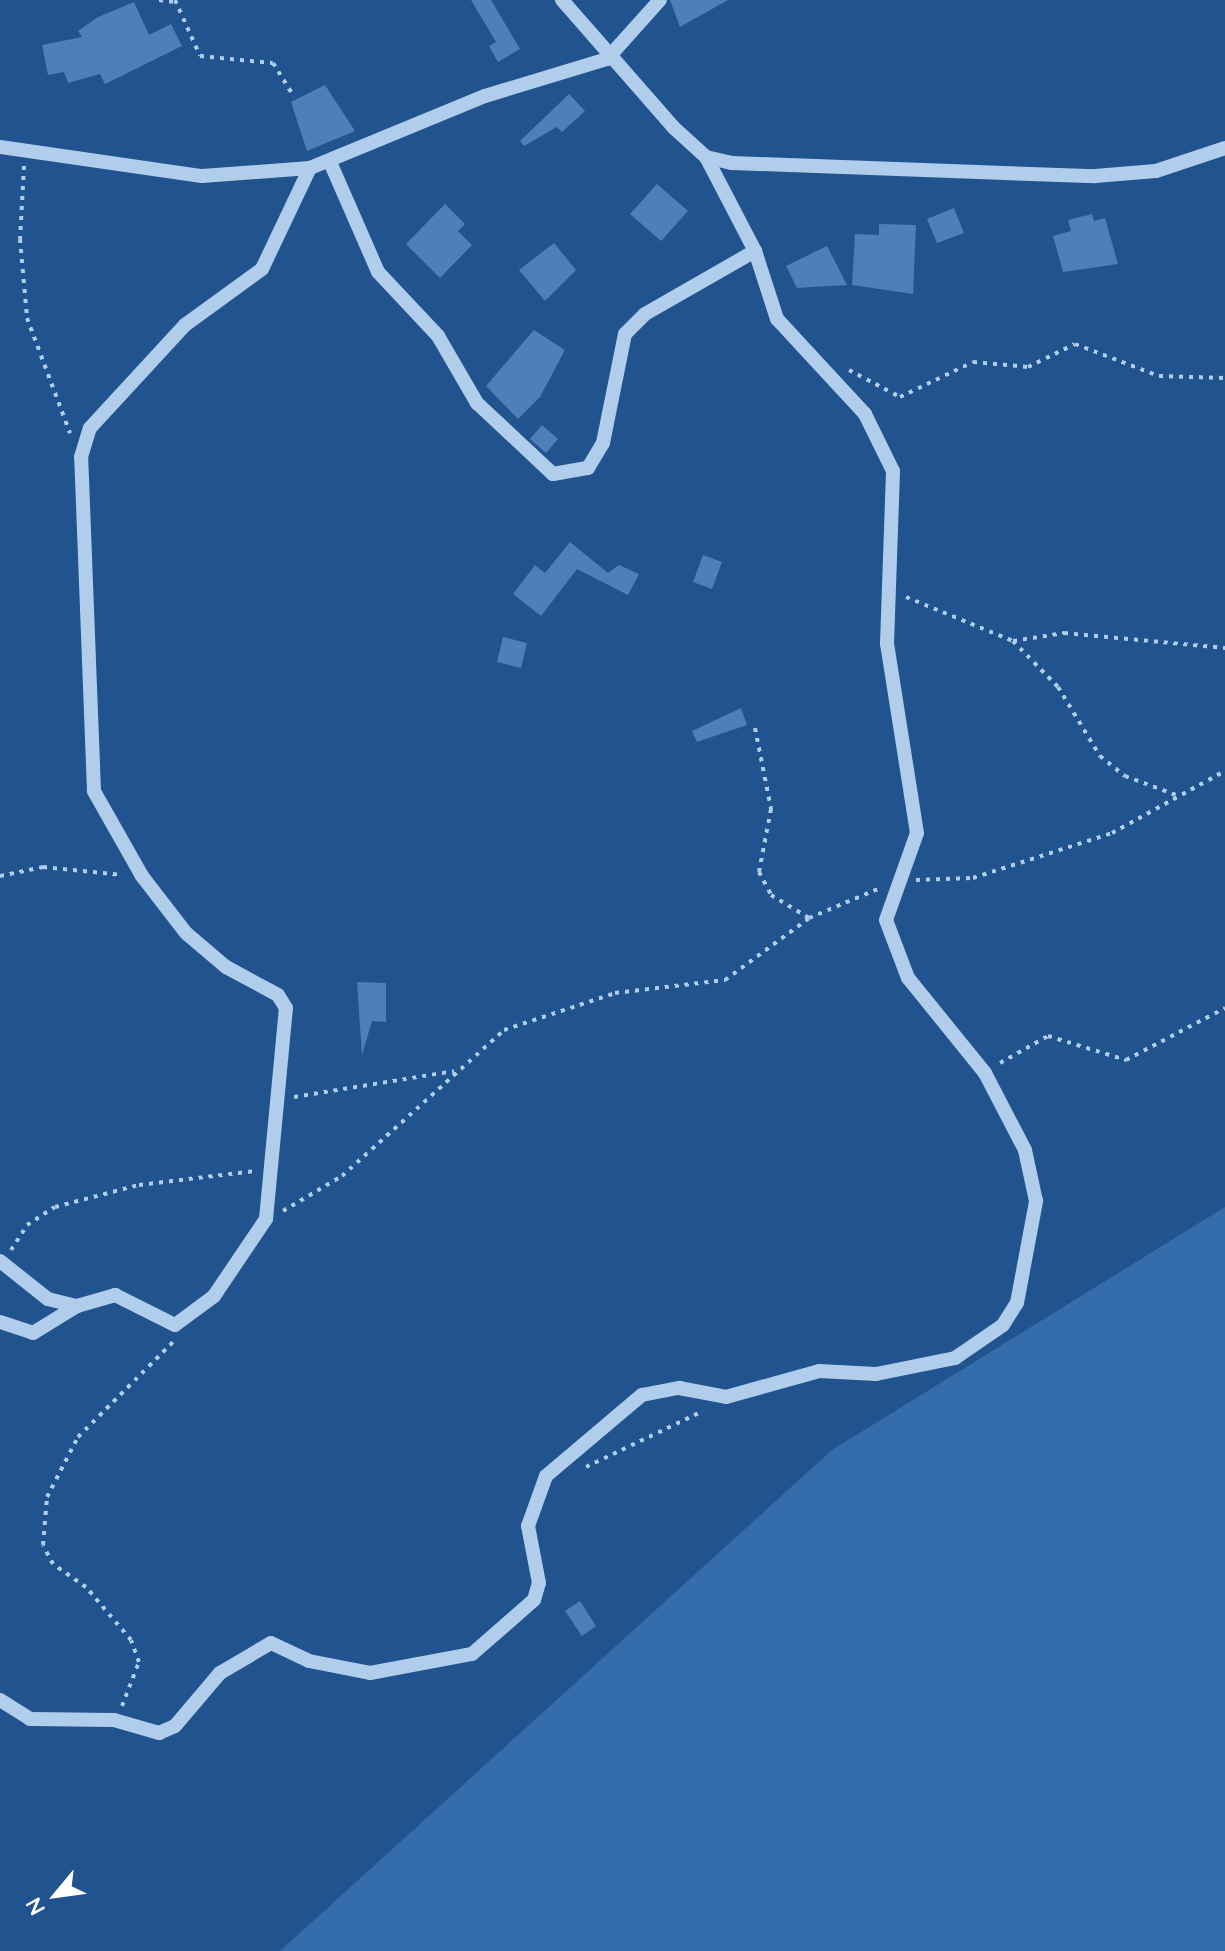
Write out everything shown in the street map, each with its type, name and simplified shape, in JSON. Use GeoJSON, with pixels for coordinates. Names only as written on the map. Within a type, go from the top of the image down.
{"type":"FeatureCollection","features":[{"type":"Feature","properties":{"kind":"street"},"geometry":{"type":"LineString","coordinates":[[0,1700],[30,1719],[114,1720],[145,1732],[175,1726],[220,1673],[271,1643],[309,1661],[370,1673],[472,1654],[534,1600],[539,1583],[528,1526],[546,1476],[642,1395],[679,1388],[726,1397],[819,1371],[876,1374],[955,1358],[1003,1325],[1017,1303],[1036,1201],[1025,1150],[985,1073],[892,952],[886,920],[917,833],[887,644],[895,495],[886,450],[865,414],[777,319],[755,251],[706,157],[616,54],[562,0]]}},
{"type":"Feature","properties":{"kind":"street"},"geometry":{"type":"LineString","coordinates":[[0,147],[202,176],[310,168],[485,96],[616,54],[660,0]]}},
{"type":"Feature","properties":{"kind":"street"},"geometry":{"type":"LineString","coordinates":[[706,157],[1095,176],[1156,171],[1225,148]]}},
{"type":"Feature","properties":{"kind":"street"},"geometry":{"type":"LineString","coordinates":[[330,162],[378,272],[438,336],[477,403],[553,474],[588,468],[603,443],[625,334],[645,314],[755,251]]}},
{"type":"Feature","properties":{"kind":"street"},"geometry":{"type":"LineString","coordinates":[[0,1322],[33,1333],[103,1294],[160,1323],[194,1318],[266,1219],[272,1168],[274,1086],[289,1028],[278,995],[226,967],[186,933],[142,876],[94,791],[81,457],[90,428],[185,325],[262,269],[310,168]]}},
{"type":"Feature","properties":{"kind":"street"},"geometry":{"type":"LineString","coordinates":[[2,1262],[48,1299],[77,1306]]}},
{"type":"Feature","properties":{"kind":"path"},"geometry":{"type":"LineString","coordinates":[[159,0],[175,1],[200,56],[273,63],[294,97]]}},
{"type":"Feature","properties":{"kind":"path"},"geometry":{"type":"LineString","coordinates":[[25,153],[20,239],[27,318],[81,457]]}},
{"type":"Feature","properties":{"kind":"path"},"geometry":{"type":"LineString","coordinates":[[817,364],[851,371],[900,397],[973,362],[1028,367],[1075,344],[1159,376],[1225,378]]}},
{"type":"Feature","properties":{"kind":"path"},"geometry":{"type":"LineString","coordinates":[[888,588],[1013,641],[1058,687],[1100,756],[1136,782],[1178,795]]}},
{"type":"Feature","properties":{"kind":"path"},"geometry":{"type":"LineString","coordinates":[[1013,641],[1064,633],[1225,648]]}},
{"type":"Feature","properties":{"kind":"path"},"geometry":{"type":"LineString","coordinates":[[755,728],[771,809],[759,872],[771,895],[809,918]]}},
{"type":"Feature","properties":{"kind":"path"},"geometry":{"type":"LineString","coordinates":[[266,1219],[342,1176],[482,1042],[546,1013],[615,993],[725,980],[809,918],[901,879],[973,878],[1112,833],[1225,771]]}},
{"type":"Feature","properties":{"kind":"path"},"geometry":{"type":"LineString","coordinates":[[0,876],[43,867],[142,876]]}},
{"type":"Feature","properties":{"kind":"path"},"geometry":{"type":"LineString","coordinates":[[985,1073],[1048,1036],[1126,1060],[1225,1008]]}},
{"type":"Feature","properties":{"kind":"path"},"geometry":{"type":"LineString","coordinates":[[274,1086],[299,1099],[455,1071]]}},
{"type":"Feature","properties":{"kind":"path"},"geometry":{"type":"LineString","coordinates":[[2,1262],[27,1225],[55,1207],[139,1185],[272,1168]]}},
{"type":"Feature","properties":{"kind":"path"},"geometry":{"type":"LineString","coordinates":[[114,1720],[139,1662],[131,1640],[86,1587],[53,1564],[43,1545],[47,1497],[78,1437],[140,1383],[194,1318]]}},
{"type":"Feature","properties":{"kind":"path"},"geometry":{"type":"LineString","coordinates":[[581,1469],[666,1435],[726,1397]]}},
{"type":"Feature","properties":{"kind":"shaded area"},"geometry":{"type":"Polygon","coordinates":[[[1225,1207],[1225,1951],[280,1951],[832,1450],[1225,1207]]]}},
{"type":"Feature","properties":{"kind":"building"},"geometry":{"type":"Polygon","coordinates":[[[471,0],[491,0],[520,49],[498,62],[489,46],[496,42],[471,0]]]}},
{"type":"Feature","properties":{"kind":"building"},"geometry":{"type":"Polygon","coordinates":[[[670,0],[728,0],[680,27],[670,0]]]}},
{"type":"Feature","properties":{"kind":"building"},"geometry":{"type":"Polygon","coordinates":[[[134,2],[149,35],[171,24],[182,46],[105,84],[100,74],[68,83],[64,72],[48,75],[42,45],[82,37],[78,31],[98,17],[134,2]]]}},
{"type":"Feature","properties":{"kind":"building"},"geometry":{"type":"Polygon","coordinates":[[[325,85],[355,131],[307,151],[291,102],[325,85]]]}},
{"type":"Feature","properties":{"kind":"building"},"geometry":{"type":"Polygon","coordinates":[[[569,94],[585,111],[562,132],[557,127],[524,146],[520,141],[569,94]]]}},
{"type":"Feature","properties":{"kind":"building"},"geometry":{"type":"Polygon","coordinates":[[[657,184],[688,211],[661,241],[630,214],[657,184]]]}},
{"type":"Feature","properties":{"kind":"building"},"geometry":{"type":"Polygon","coordinates":[[[445,204],[465,224],[458,231],[472,245],[440,278],[406,244],[445,204]]]}},
{"type":"Feature","properties":{"kind":"building"},"geometry":{"type":"Polygon","coordinates":[[[954,208],[964,233],[937,243],[927,219],[954,208]]]}},
{"type":"Feature","properties":{"kind":"building"},"geometry":{"type":"Polygon","coordinates":[[[1092,214],[1094,221],[1105,218],[1118,264],[1063,272],[1053,236],[1071,231],[1068,220],[1092,214]]]}},
{"type":"Feature","properties":{"kind":"building"},"geometry":{"type":"Polygon","coordinates":[[[879,224],[916,225],[913,294],[852,285],[855,234],[879,235],[879,224]]]}},
{"type":"Feature","properties":{"kind":"building"},"geometry":{"type":"Polygon","coordinates":[[[554,243],[576,270],[545,301],[519,270],[554,243]]]}},
{"type":"Feature","properties":{"kind":"building"},"geometry":{"type":"Polygon","coordinates":[[[827,246],[847,285],[797,288],[786,266],[827,246]]]}},
{"type":"Feature","properties":{"kind":"building"},"geometry":{"type":"Polygon","coordinates":[[[534,330],[565,350],[540,397],[518,419],[486,386],[534,330]]]}},
{"type":"Feature","properties":{"kind":"building"},"geometry":{"type":"Polygon","coordinates":[[[542,425],[558,439],[546,453],[530,439],[542,425]]]}},
{"type":"Feature","properties":{"kind":"building"},"geometry":{"type":"Polygon","coordinates":[[[570,542],[608,573],[619,565],[639,574],[628,595],[577,569],[541,616],[513,594],[535,565],[545,573],[570,542]]]}},
{"type":"Feature","properties":{"kind":"building"},"geometry":{"type":"Polygon","coordinates":[[[703,555],[722,562],[712,589],[693,582],[703,555]]]}},
{"type":"Feature","properties":{"kind":"building"},"geometry":{"type":"Polygon","coordinates":[[[503,637],[527,643],[521,668],[497,662],[503,637]]]}},
{"type":"Feature","properties":{"kind":"building"},"geometry":{"type":"Polygon","coordinates":[[[741,708],[747,725],[697,742],[692,731],[741,708]]]}},
{"type":"Feature","properties":{"kind":"building"},"geometry":{"type":"Polygon","coordinates":[[[357,982],[386,983],[386,1022],[372,1021],[362,1055],[357,982]]]}},
{"type":"Feature","properties":{"kind":"building"},"geometry":{"type":"Polygon","coordinates":[[[580,1601],[596,1626],[582,1636],[565,1611],[580,1601]]]}}]}
